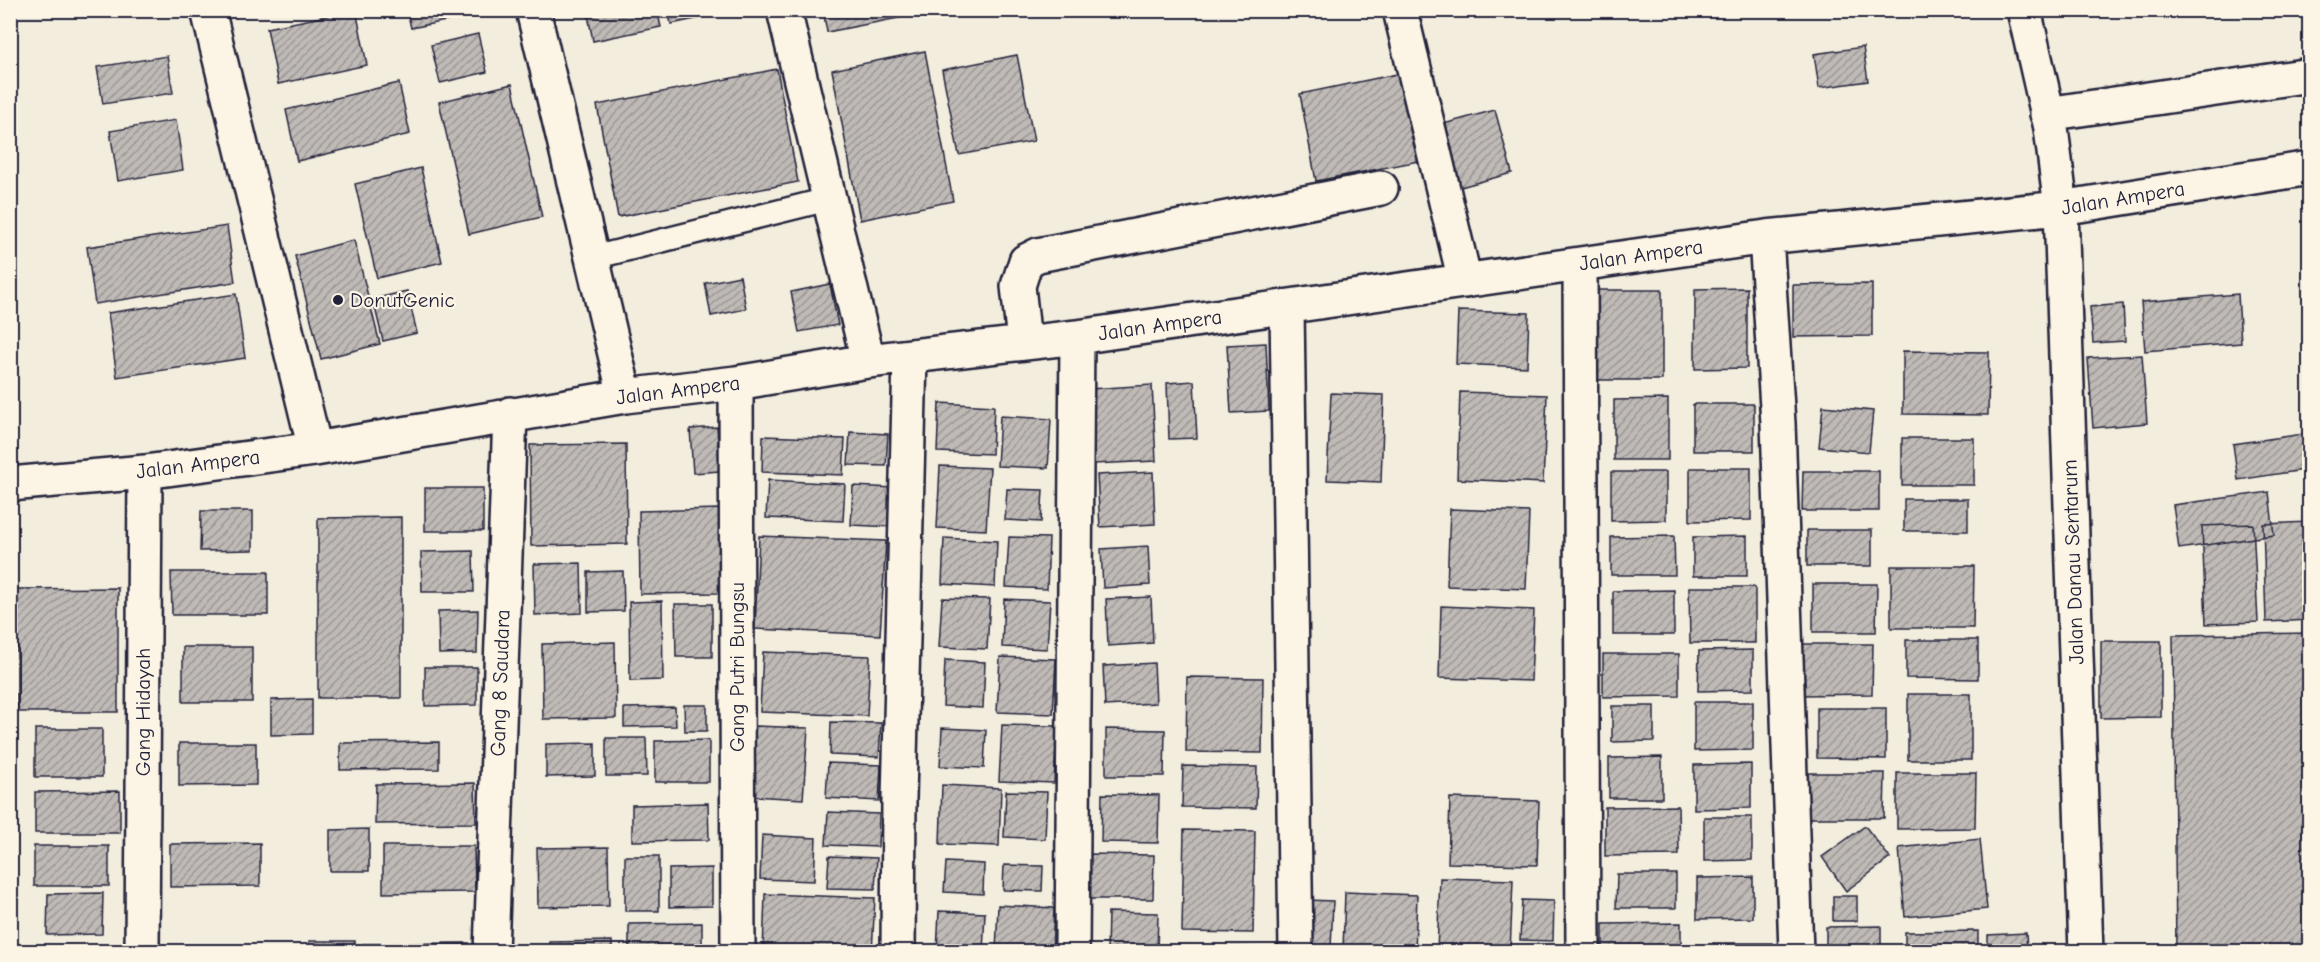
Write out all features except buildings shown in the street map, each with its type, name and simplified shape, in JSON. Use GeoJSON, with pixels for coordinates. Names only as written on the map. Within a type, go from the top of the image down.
{"type":"FeatureCollection","features":[{"type":"Feature","properties":{"kind":"street"},"geometry":{"type":"LineString","coordinates":[[208,10],[315,449]]}},
{"type":"Feature","properties":{"kind":"street"},"geometry":{"type":"LineString","coordinates":[[533,10],[625,396]]}},
{"type":"Feature","properties":{"kind":"street"},"geometry":{"type":"LineString","coordinates":[[784,10],[868,362]]}},
{"type":"Feature","properties":{"kind":"street"},"geometry":{"type":"LineString","coordinates":[[1400,10],[1466,281]]}},
{"type":"Feature","properties":{"kind":"street","name":"Jalan Danau Sentarum"},"geometry":{"type":"LineString","coordinates":[[2024,10],[2049,121],[2061,208],[2086,951]]}},
{"type":"Feature","properties":{"kind":"street"},"geometry":{"type":"LineString","coordinates":[[2049,121],[2310,75]]}},
{"type":"Feature","properties":{"kind":"street","name":"Jalan Ampera"},"geometry":{"type":"LineString","coordinates":[[10,484],[145,472],[315,449],[625,396],[736,383],[910,357],[1024,334],[1077,337],[1766,237],[2061,208],[2310,168]]}},
{"type":"Feature","properties":{"kind":"street"},"geometry":{"type":"LineString","coordinates":[[1024,334],[1018,286],[1026,261],[1038,255],[1381,188]]}},
{"type":"Feature","properties":{"kind":"street"},"geometry":{"type":"LineString","coordinates":[[1766,237],[1778,423],[1796,951]]}},
{"type":"Feature","properties":{"kind":"street"},"geometry":{"type":"LineString","coordinates":[[1580,264],[1583,951]]}},
{"type":"Feature","properties":{"kind":"street"},"geometry":{"type":"LineString","coordinates":[[1287,308],[1296,951]]}},
{"type":"Feature","properties":{"kind":"street"},"geometry":{"type":"LineString","coordinates":[[1072,951],[1077,337]]}},
{"type":"Feature","properties":{"kind":"street"},"geometry":{"type":"LineString","coordinates":[[898,951],[899,799],[910,357]]}},
{"type":"Feature","properties":{"kind":"street","name":"Gang Putri Bungsu"},"geometry":{"type":"LineString","coordinates":[[736,383],[738,951]]}},
{"type":"Feature","properties":{"kind":"street","name":"Gang 8 Saudara"},"geometry":{"type":"LineString","coordinates":[[492,951],[510,414]]}},
{"type":"Feature","properties":{"kind":"street","name":"Gang Hidayah"},"geometry":{"type":"LineString","coordinates":[[142,951],[145,472]]}},
{"type":"Feature","properties":{"kind":"lane"},"geometry":{"type":"LineString","coordinates":[[592,258],[829,200]]}},
{"type":"Feature","properties":{"kind":"place","name":"DonutGenic"},"geometry":{"type":"Point","coordinates":[338,300]}}]}
